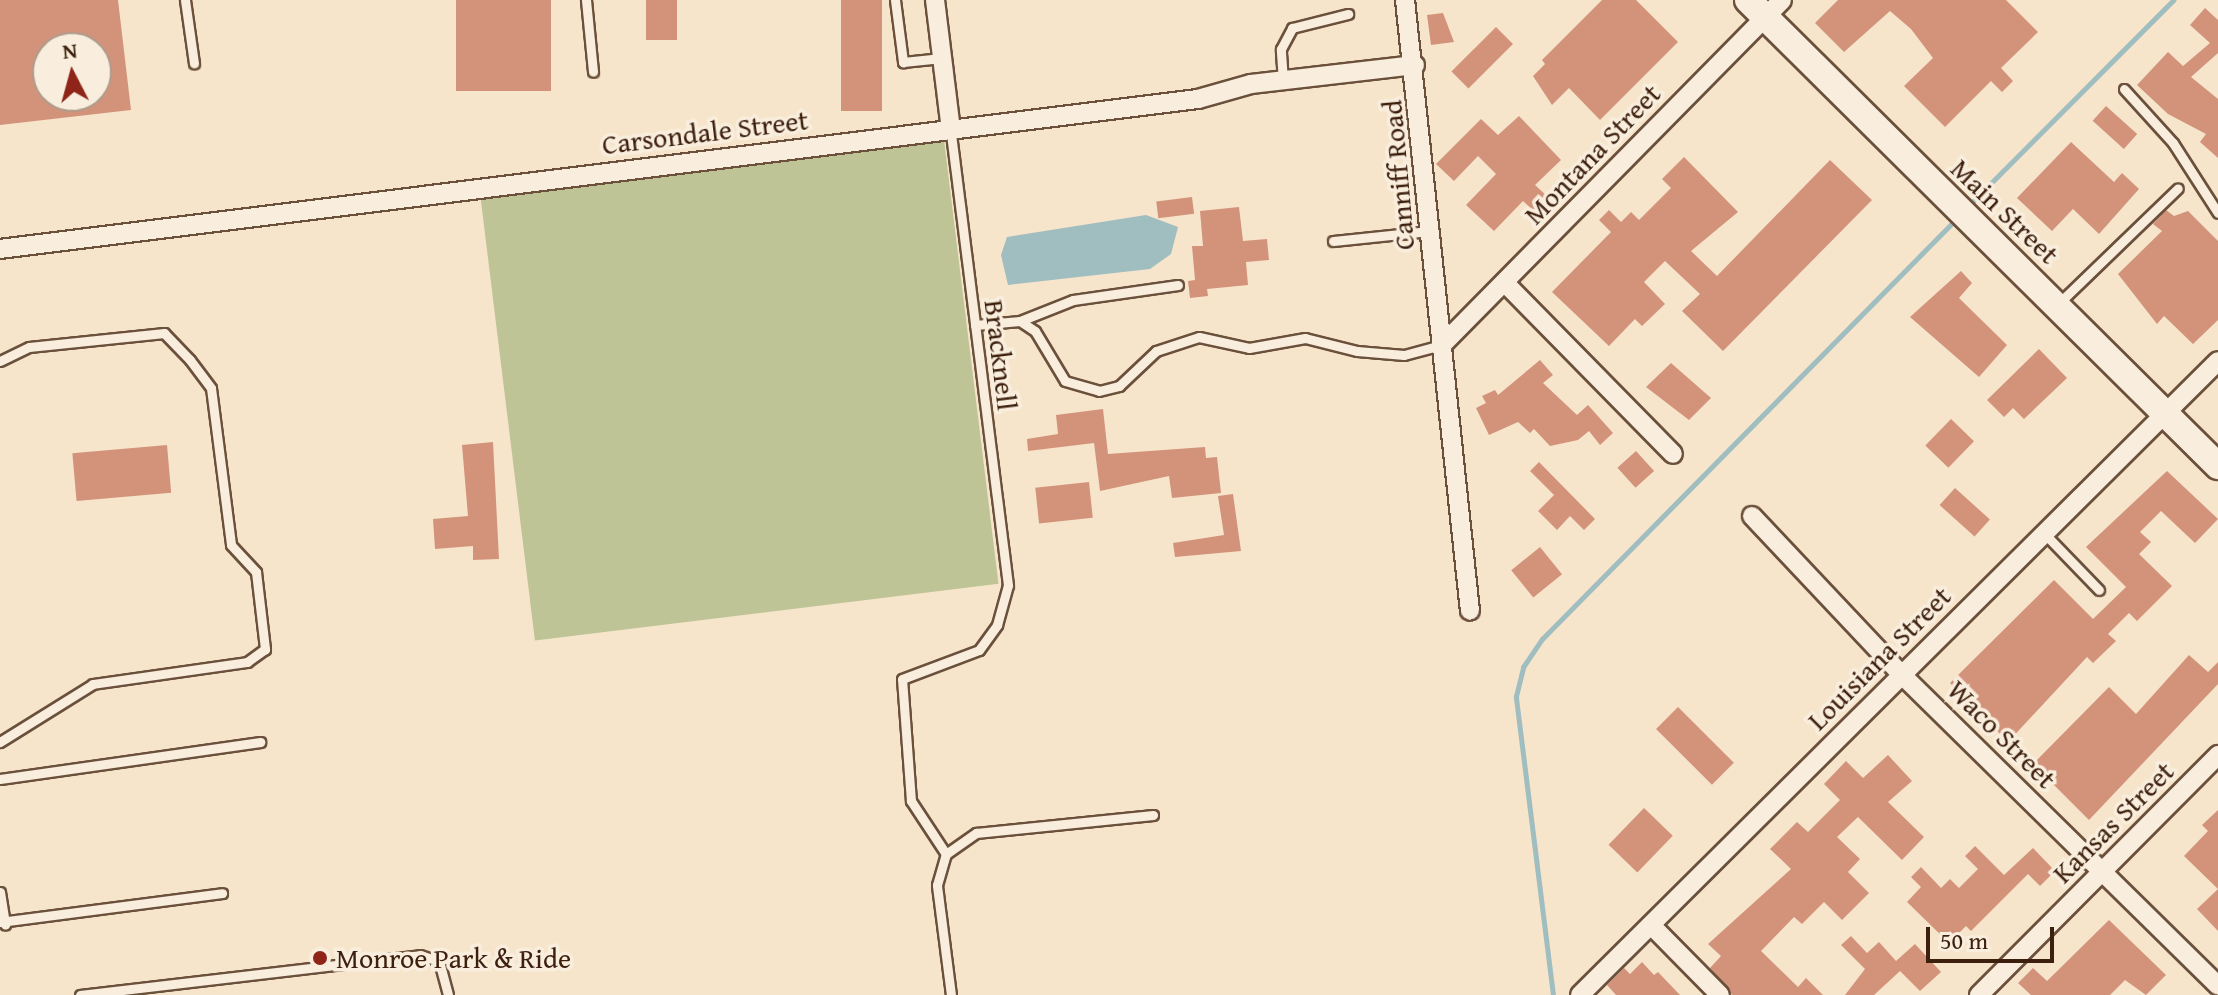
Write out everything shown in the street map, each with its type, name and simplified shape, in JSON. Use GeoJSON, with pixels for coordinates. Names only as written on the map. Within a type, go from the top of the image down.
{"type":"FeatureCollection","features":[{"type":"Feature","properties":{"kind":"street"},"geometry":{"type":"LineString","coordinates":[[935,0],[951,131]]}},
{"type":"Feature","properties":{"kind":"street","name":"Canniff Road"},"geometry":{"type":"LineString","coordinates":[[1405,0],[1415,65],[1470,611]]}},
{"type":"Feature","properties":{"kind":"street","name":"Main Street"},"geometry":{"type":"LineString","coordinates":[[1765,6],[1945,197],[2218,466]]}},
{"type":"Feature","properties":{"kind":"street","name":"Montana Street"},"geometry":{"type":"LineString","coordinates":[[1442,345],[1506,284],[1765,6]]}},
{"type":"Feature","properties":{"kind":"street","name":"Carsondale Street"},"geometry":{"type":"LineString","coordinates":[[0,249],[1198,99],[1283,81],[1415,65]]}},
{"type":"Feature","properties":{"kind":"street"},"geometry":{"type":"LineString","coordinates":[[1506,284],[1673,454]]}},
{"type":"Feature","properties":{"kind":"street","name":"Louisiana Street"},"geometry":{"type":"LineString","coordinates":[[1580,995],[2218,361]]}},
{"type":"Feature","properties":{"kind":"street","name":"Waco Street"},"geometry":{"type":"LineString","coordinates":[[1752,516],[1902,675],[2218,986]]}},
{"type":"Feature","properties":{"kind":"street","name":"Kansas Street"},"geometry":{"type":"LineString","coordinates":[[1979,995],[2218,755]]}},
{"type":"Feature","properties":{"kind":"street"},"geometry":{"type":"LineString","coordinates":[[1651,925],[1720,995]]}},
{"type":"Feature","properties":{"kind":"lane"},"geometry":{"type":"LineString","coordinates":[[185,0],[194,63]]}},
{"type":"Feature","properties":{"kind":"lane"},"geometry":{"type":"LineString","coordinates":[[586,0],[593,72]]}},
{"type":"Feature","properties":{"kind":"lane"},"geometry":{"type":"LineString","coordinates":[[895,0],[903,62],[942,58]]}},
{"type":"Feature","properties":{"kind":"lane"},"geometry":{"type":"LineString","coordinates":[[1283,81],[1281,49],[1292,28],[1348,14]]}},
{"type":"Feature","properties":{"kind":"lane"},"geometry":{"type":"LineString","coordinates":[[2124,89],[2173,143],[2218,213]]}},
{"type":"Feature","properties":{"kind":"lane","name":"Bracknell"},"geometry":{"type":"LineString","coordinates":[[946,854],[911,801],[902,679],[979,650],[997,625],[1008,585],[951,131]]}},
{"type":"Feature","properties":{"kind":"lane"},"geometry":{"type":"LineString","coordinates":[[2056,305],[2178,188]]}},
{"type":"Feature","properties":{"kind":"lane"},"geometry":{"type":"LineString","coordinates":[[1333,241],[1431,231]]}},
{"type":"Feature","properties":{"kind":"lane"},"geometry":{"type":"LineString","coordinates":[[975,325],[1020,321],[1073,300],[1178,285]]}},
{"type":"Feature","properties":{"kind":"lane"},"geometry":{"type":"LineString","coordinates":[[1020,321],[1035,331],[1065,381],[1099,391],[1119,386],[1156,351],[1199,337],[1249,348],[1305,338],[1357,351],[1404,355],[1442,345]]}},
{"type":"Feature","properties":{"kind":"lane"},"geometry":{"type":"LineString","coordinates":[[0,361],[29,347],[164,333],[190,360],[211,388],[231,545],[256,572],[265,649],[247,662],[93,684],[0,742]]}},
{"type":"Feature","properties":{"kind":"lane"},"geometry":{"type":"LineString","coordinates":[[2044,533],[2099,590]]}},
{"type":"Feature","properties":{"kind":"lane"},"geometry":{"type":"LineString","coordinates":[[0,779],[260,742]]}},
{"type":"Feature","properties":{"kind":"lane"},"geometry":{"type":"LineString","coordinates":[[951,995],[937,885],[946,854],[976,833],[1153,815]]}},
{"type":"Feature","properties":{"kind":"lane"},"geometry":{"type":"LineString","coordinates":[[0,892],[3,922],[222,893]]}},
{"type":"Feature","properties":{"kind":"lane"},"geometry":{"type":"LineString","coordinates":[[80,995],[420,955],[439,961],[448,995]]}},
{"type":"Feature","properties":{"kind":"green space"},"geometry":{"type":"Polygon","coordinates":[[[944,140],[998,584],[535,641],[480,197],[944,140]]]}},
{"type":"Feature","properties":{"kind":"water"},"geometry":{"type":"Polygon","coordinates":[[[1146,215],[1178,227],[1171,254],[1150,269],[1008,285],[1001,255],[1007,237],[1146,215]]]}},
{"type":"Feature","properties":{"kind":"building"},"geometry":{"type":"Polygon","coordinates":[[[0,0],[118,0],[131,110],[0,125],[0,0]]]}},
{"type":"Feature","properties":{"kind":"building"},"geometry":{"type":"Polygon","coordinates":[[[456,0],[551,0],[551,91],[456,91],[456,0]]]}},
{"type":"Feature","properties":{"kind":"building"},"geometry":{"type":"Polygon","coordinates":[[[646,0],[677,0],[677,40],[646,40],[646,0]]]}},
{"type":"Feature","properties":{"kind":"building"},"geometry":{"type":"Polygon","coordinates":[[[841,0],[882,0],[882,111],[841,111],[841,0]]]}},
{"type":"Feature","properties":{"kind":"building"},"geometry":{"type":"Polygon","coordinates":[[[1602,0],[1636,0],[1678,42],[1600,120],[1569,88],[1552,105],[1533,76],[1545,64],[1542,60],[1602,0]]]}},
{"type":"Feature","properties":{"kind":"building"},"geometry":{"type":"Polygon","coordinates":[[[1838,0],[2006,0],[2038,32],[2001,68],[2013,81],[2002,92],[1991,81],[1945,127],[1904,86],[1933,58],[1911,29],[1890,11],[1844,52],[1815,23],[1838,0]]]}},
{"type":"Feature","properties":{"kind":"building"},"geometry":{"type":"Polygon","coordinates":[[[2205,8],[2218,20],[2218,53],[2191,77],[2218,99],[2218,158],[2200,142],[2206,134],[2168,114],[2137,85],[2168,52],[2183,66],[2210,43],[2190,25],[2205,8]]]}},
{"type":"Feature","properties":{"kind":"building"},"geometry":{"type":"Polygon","coordinates":[[[1443,13],[1454,42],[1431,45],[1427,15],[1443,13]]]}},
{"type":"Feature","properties":{"kind":"building"},"geometry":{"type":"Polygon","coordinates":[[[1496,27],[1513,44],[1468,89],[1451,72],[1496,27]]]}},
{"type":"Feature","properties":{"kind":"building"},"geometry":{"type":"Polygon","coordinates":[[[2106,106],[2137,134],[2124,149],[2093,121],[2106,106]]]}},
{"type":"Feature","properties":{"kind":"building"},"geometry":{"type":"Polygon","coordinates":[[[1519,116],[1561,160],[1535,185],[1548,197],[1534,211],[1523,201],[1494,231],[1466,205],[1496,174],[1478,156],[1454,181],[1436,164],[1481,119],[1498,135],[1519,116]]]}},
{"type":"Feature","properties":{"kind":"building"},"geometry":{"type":"Polygon","coordinates":[[[2071,142],[2114,182],[2122,173],[2139,189],[2099,234],[2073,209],[2052,231],[2017,198],[2071,142]]]}},
{"type":"Feature","properties":{"kind":"building"},"geometry":{"type":"Polygon","coordinates":[[[1684,157],[1738,212],[1691,251],[1717,276],[1830,160],[1872,200],[1723,351],[1682,311],[1700,294],[1665,261],[1644,282],[1665,304],[1642,326],[1635,319],[1609,346],[1552,292],[1611,232],[1599,220],[1609,210],[1621,222],[1631,212],[1639,220],[1671,188],[1662,179],[1684,157]]]}},
{"type":"Feature","properties":{"kind":"building"},"geometry":{"type":"Polygon","coordinates":[[[1192,197],[1194,214],[1158,218],[1156,201],[1192,197]]]}},
{"type":"Feature","properties":{"kind":"building"},"geometry":{"type":"Polygon","coordinates":[[[1239,207],[1243,241],[1267,239],[1269,260],[1246,262],[1248,285],[1207,289],[1208,296],[1190,298],[1188,281],[1195,280],[1192,246],[1203,246],[1200,211],[1239,207]]]}},
{"type":"Feature","properties":{"kind":"building"},"geometry":{"type":"Polygon","coordinates":[[[2166,210],[2174,216],[2188,211],[2218,241],[2218,320],[2193,344],[2164,316],[2157,324],[2118,274],[2162,231],[2153,224],[2166,210]]]}},
{"type":"Feature","properties":{"kind":"building"},"geometry":{"type":"Polygon","coordinates":[[[1961,271],[1972,283],[1959,298],[2007,345],[1979,377],[1910,317],[1961,271]]]}},
{"type":"Feature","properties":{"kind":"building"},"geometry":{"type":"Polygon","coordinates":[[[2039,349],[2067,378],[2024,419],[2013,408],[2004,417],[1987,400],[2039,349]]]}},
{"type":"Feature","properties":{"kind":"building"},"geometry":{"type":"Polygon","coordinates":[[[1540,360],[1553,375],[1543,383],[1577,415],[1588,405],[1613,433],[1600,445],[1589,431],[1578,440],[1550,446],[1534,429],[1530,433],[1518,422],[1489,435],[1476,408],[1486,403],[1482,396],[1495,390],[1498,395],[1540,360]]]}},
{"type":"Feature","properties":{"kind":"building"},"geometry":{"type":"Polygon","coordinates":[[[1671,363],[1711,398],[1689,420],[1646,387],[1671,363]]]}},
{"type":"Feature","properties":{"kind":"building"},"geometry":{"type":"Polygon","coordinates":[[[1103,409],[1108,454],[1205,447],[1206,458],[1217,457],[1221,493],[1172,498],[1169,476],[1100,491],[1094,443],[1028,451],[1027,439],[1058,434],[1056,415],[1103,409]]]}},
{"type":"Feature","properties":{"kind":"building"},"geometry":{"type":"Polygon","coordinates":[[[1951,419],[1974,441],[1948,468],[1925,446],[1951,419]]]}},
{"type":"Feature","properties":{"kind":"building"},"geometry":{"type":"Polygon","coordinates":[[[493,442],[499,559],[473,560],[473,546],[435,549],[433,519],[468,516],[462,445],[493,442]]]}},
{"type":"Feature","properties":{"kind":"building"},"geometry":{"type":"Polygon","coordinates":[[[167,445],[171,493],[77,501],[72,453],[167,445]]]}},
{"type":"Feature","properties":{"kind":"building"},"geometry":{"type":"Polygon","coordinates":[[[1636,451],[1654,471],[1635,488],[1617,468],[1636,451]]]}},
{"type":"Feature","properties":{"kind":"building"},"geometry":{"type":"Polygon","coordinates":[[[1539,462],[1595,519],[1584,530],[1570,516],[1557,530],[1538,511],[1554,495],[1530,471],[1539,462]]]}},
{"type":"Feature","properties":{"kind":"building"},"geometry":{"type":"Polygon","coordinates":[[[2167,471],[2218,519],[2195,543],[2161,511],[2140,532],[2151,542],[2139,554],[2172,586],[2137,621],[2129,613],[2108,634],[2116,641],[2093,663],[2087,657],[2008,742],[1950,683],[2054,580],[2093,619],[2126,587],[2086,547],[2167,471]]]}},
{"type":"Feature","properties":{"kind":"building"},"geometry":{"type":"Polygon","coordinates":[[[1089,482],[1093,518],[1039,523],[1035,488],[1089,482]]]}},
{"type":"Feature","properties":{"kind":"building"},"geometry":{"type":"Polygon","coordinates":[[[1955,488],[1990,519],[1975,537],[1940,505],[1955,488]]]}},
{"type":"Feature","properties":{"kind":"building"},"geometry":{"type":"Polygon","coordinates":[[[1233,494],[1241,551],[1175,557],[1173,543],[1224,535],[1218,496],[1233,494]]]}},
{"type":"Feature","properties":{"kind":"building"},"geometry":{"type":"Polygon","coordinates":[[[1540,547],[1562,574],[1533,597],[1511,570],[1540,547]]]}},
{"type":"Feature","properties":{"kind":"building"},"geometry":{"type":"Polygon","coordinates":[[[2189,655],[2208,672],[2218,662],[2218,684],[2089,820],[2033,764],[2109,687],[2136,714],[2189,655]]]}},
{"type":"Feature","properties":{"kind":"building"},"geometry":{"type":"Polygon","coordinates":[[[1678,707],[1734,763],[1712,785],[1656,729],[1678,707]]]}},
{"type":"Feature","properties":{"kind":"building"},"geometry":{"type":"Polygon","coordinates":[[[1888,755],[1912,781],[1888,802],[1924,837],[1902,860],[1858,817],[1837,837],[1860,859],[1848,872],[1869,893],[1842,920],[1824,902],[1802,924],[1794,917],[1761,951],[1798,987],[1806,978],[1823,995],[1732,995],[1710,968],[1721,956],[1708,944],[1791,869],[1770,849],[1797,822],[1808,832],[1840,800],[1824,784],[1846,761],[1863,778],[1888,755]]]}},
{"type":"Feature","properties":{"kind":"building"},"geometry":{"type":"Polygon","coordinates":[[[1644,808],[1673,836],[1637,872],[1609,845],[1644,808]]]}},
{"type":"Feature","properties":{"kind":"building"},"geometry":{"type":"Polygon","coordinates":[[[2218,810],[2218,889],[2184,856],[2208,831],[2202,825],[2218,810]]]}},
{"type":"Feature","properties":{"kind":"building"},"geometry":{"type":"Polygon","coordinates":[[[1975,846],[2004,875],[2033,848],[2055,871],[2040,886],[2028,874],[1971,931],[1966,926],[1949,943],[1907,902],[1921,887],[1911,877],[1921,867],[1941,888],[1950,879],[1959,888],[1978,869],[1965,856],[1975,846]]]}},
{"type":"Feature","properties":{"kind":"building"},"geometry":{"type":"Polygon","coordinates":[[[2218,889],[2218,931],[2197,909],[2218,889]]]}},
{"type":"Feature","properties":{"kind":"building"},"geometry":{"type":"Polygon","coordinates":[[[2109,920],[2166,975],[2146,995],[2125,980],[2110,995],[2031,995],[2018,983],[2033,968],[2047,981],[2109,920]]]}},
{"type":"Feature","properties":{"kind":"building"},"geometry":{"type":"Polygon","coordinates":[[[1851,936],[1867,953],[1879,942],[1896,961],[1915,944],[1941,972],[1920,991],[1900,971],[1874,995],[1845,995],[1865,969],[1841,945],[1851,936]]]}},
{"type":"Feature","properties":{"kind":"building"},"geometry":{"type":"Polygon","coordinates":[[[1642,962],[1654,975],[1658,972],[1680,995],[1616,995],[1607,985],[1624,968],[1630,974],[1642,962]]]}},
{"type":"Feature","properties":{"kind":"waterway"},"geometry":{"type":"LineString","coordinates":[[1968,206],[2173,0]]}},
{"type":"Feature","properties":{"kind":"waterway"},"geometry":{"type":"LineString","coordinates":[[1553,995],[1516,696],[1523,667],[1542,639],[1958,217]]}},
{"type":"Feature","properties":{"kind":"place","name":"Monroe Park & Ride"},"geometry":{"type":"Point","coordinates":[320,958]}}]}
